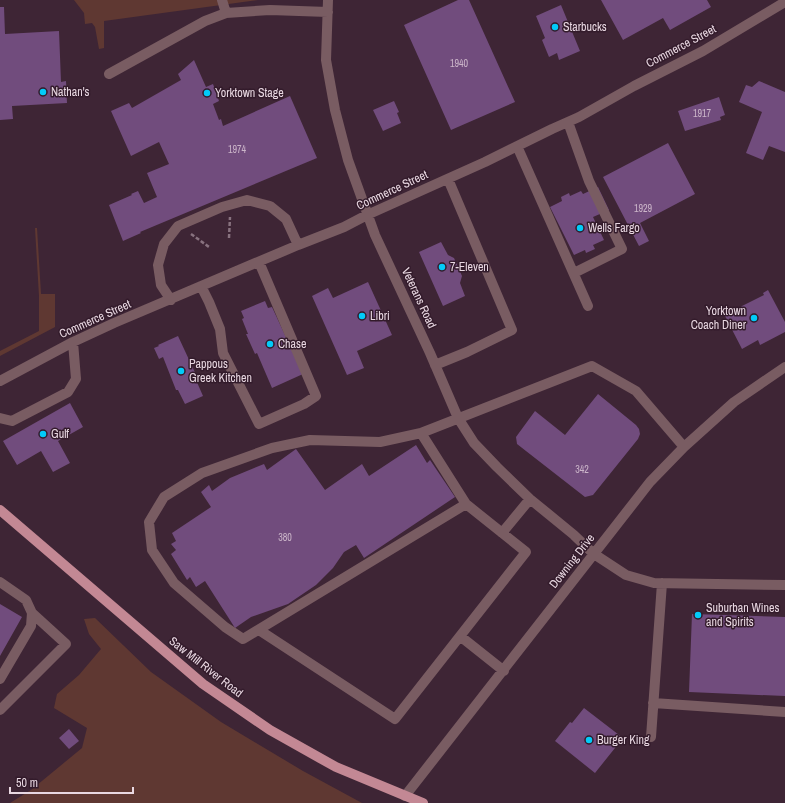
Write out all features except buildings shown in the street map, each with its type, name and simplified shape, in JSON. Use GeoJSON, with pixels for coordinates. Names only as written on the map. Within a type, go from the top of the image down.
{"type":"FeatureCollection","features":[{"type":"Feature","properties":{"kind":"main road","name":"Saw Mill River Road"},"geometry":{"type":"LineString","coordinates":[[0,510],[203,684],[270,730],[336,767],[423,803]]}},
{"type":"Feature","properties":{"kind":"street"},"geometry":{"type":"LineString","coordinates":[[222,0],[226,13]]}},
{"type":"Feature","properties":{"kind":"street","name":"Veterans Road"},"geometry":{"type":"LineString","coordinates":[[328,0],[326,60],[335,110],[348,160],[367,216],[458,418],[474,443],[530,499],[574,535],[594,554],[626,575],[654,583],[785,585]]}},
{"type":"Feature","properties":{"kind":"street","name":"Commerce Street"},"geometry":{"type":"LineString","coordinates":[[0,381],[73,342],[201,286],[344,227],[568,122],[703,51],[780,2]]}},
{"type":"Feature","properties":{"kind":"street"},"geometry":{"type":"LineString","coordinates":[[109,74],[205,21],[226,13],[270,10],[328,12]]}},
{"type":"Feature","properties":{"kind":"street"},"geometry":{"type":"LineString","coordinates":[[568,122],[589,181],[622,249],[574,273]]}},
{"type":"Feature","properties":{"kind":"street"},"geometry":{"type":"LineString","coordinates":[[517,146],[588,306]]}},
{"type":"Feature","properties":{"kind":"street"},"geometry":{"type":"LineString","coordinates":[[435,365],[467,352],[512,330],[448,179]]}},
{"type":"Feature","properties":{"kind":"street"},"geometry":{"type":"LineString","coordinates":[[171,300],[162,285],[158,265],[164,244],[178,226],[222,207],[248,200],[270,206],[286,219],[298,245]]}},
{"type":"Feature","properties":{"kind":"street"},"geometry":{"type":"LineString","coordinates":[[201,286],[210,302],[220,329],[223,353],[259,424],[304,404],[316,396],[259,262]]}},
{"type":"Feature","properties":{"kind":"street"},"geometry":{"type":"LineString","coordinates":[[0,418],[12,421],[68,392],[76,379],[73,342]]}},
{"type":"Feature","properties":{"kind":"street"},"geometry":{"type":"LineString","coordinates":[[466,504],[244,639],[225,627],[174,583],[152,550],[150,522],[164,497],[202,473],[272,448],[310,440],[380,442],[421,433],[592,366],[636,391],[684,447]]}},
{"type":"Feature","properties":{"kind":"street","name":"Downing Drive"},"geometry":{"type":"LineString","coordinates":[[404,796],[650,482],[684,447],[734,402],[785,368]]}},
{"type":"Feature","properties":{"kind":"street"},"geometry":{"type":"LineString","coordinates":[[259,630],[395,719],[526,552],[466,504],[421,433]]}},
{"type":"Feature","properties":{"kind":"street"},"geometry":{"type":"LineString","coordinates":[[502,533],[530,499]]}},
{"type":"Feature","properties":{"kind":"street"},"geometry":{"type":"LineString","coordinates":[[0,582],[26,600],[32,613],[66,644],[0,710]]}},
{"type":"Feature","properties":{"kind":"street"},"geometry":{"type":"LineString","coordinates":[[651,737],[662,583]]}},
{"type":"Feature","properties":{"kind":"street"},"geometry":{"type":"LineString","coordinates":[[0,679],[30,626],[32,613]]}},
{"type":"Feature","properties":{"kind":"street"},"geometry":{"type":"LineString","coordinates":[[460,636],[504,670]]}},
{"type":"Feature","properties":{"kind":"street"},"geometry":{"type":"LineString","coordinates":[[653,703],[785,712]]}},
{"type":"Feature","properties":{"kind":"path"},"geometry":{"type":"LineString","coordinates":[[229,238],[230,213]]}},
{"type":"Feature","properties":{"kind":"path"},"geometry":{"type":"LineString","coordinates":[[189,232],[209,247]]}},
{"type":"Feature","properties":{"kind":"shaded area"},"geometry":{"type":"Polygon","coordinates":[[[74,0],[258,0],[104,21],[104,48],[99,49],[95,27],[92,23],[85,24],[84,13],[74,0]]]}},
{"type":"Feature","properties":{"kind":"shaded area"},"geometry":{"type":"Polygon","coordinates":[[[35,228],[37,228],[41,294],[55,294],[55,327],[0,356],[0,351],[39,331],[39,296],[35,228]]]}},
{"type":"Feature","properties":{"kind":"shaded area"},"geometry":{"type":"Polygon","coordinates":[[[95,618],[151,672],[221,722],[303,771],[362,803],[10,803],[31,790],[82,748],[87,728],[54,708],[57,694],[79,675],[101,649],[89,634],[84,619],[95,618]]]}},
{"type":"Feature","properties":{"kind":"place","name":"Starbucks"},"geometry":{"type":"Point","coordinates":[555,27]}},
{"type":"Feature","properties":{"kind":"place","name":"Nathan's"},"geometry":{"type":"Point","coordinates":[43,92]}},
{"type":"Feature","properties":{"kind":"place","name":"Yorktown Stage"},"geometry":{"type":"Point","coordinates":[207,93]}},
{"type":"Feature","properties":{"kind":"place","name":"Wells Fargo"},"geometry":{"type":"Point","coordinates":[580,228]}},
{"type":"Feature","properties":{"kind":"place","name":"7-Eleven"},"geometry":{"type":"Point","coordinates":[442,267]}},
{"type":"Feature","properties":{"kind":"place","name":"Libri"},"geometry":{"type":"Point","coordinates":[362,316]}},
{"type":"Feature","properties":{"kind":"place","name":"Yorktown Coach Diner"},"geometry":{"type":"Point","coordinates":[754,318]}},
{"type":"Feature","properties":{"kind":"place","name":"Chase"},"geometry":{"type":"Point","coordinates":[270,344]}},
{"type":"Feature","properties":{"kind":"place","name":"Pappous Greek Kitchen"},"geometry":{"type":"Point","coordinates":[181,371]}},
{"type":"Feature","properties":{"kind":"place","name":"Gulf"},"geometry":{"type":"Point","coordinates":[43,434]}},
{"type":"Feature","properties":{"kind":"place","name":"Suburban Wines and Spirits"},"geometry":{"type":"Point","coordinates":[698,615]}},
{"type":"Feature","properties":{"kind":"place","name":"Burger King"},"geometry":{"type":"Point","coordinates":[589,740]}}]}
